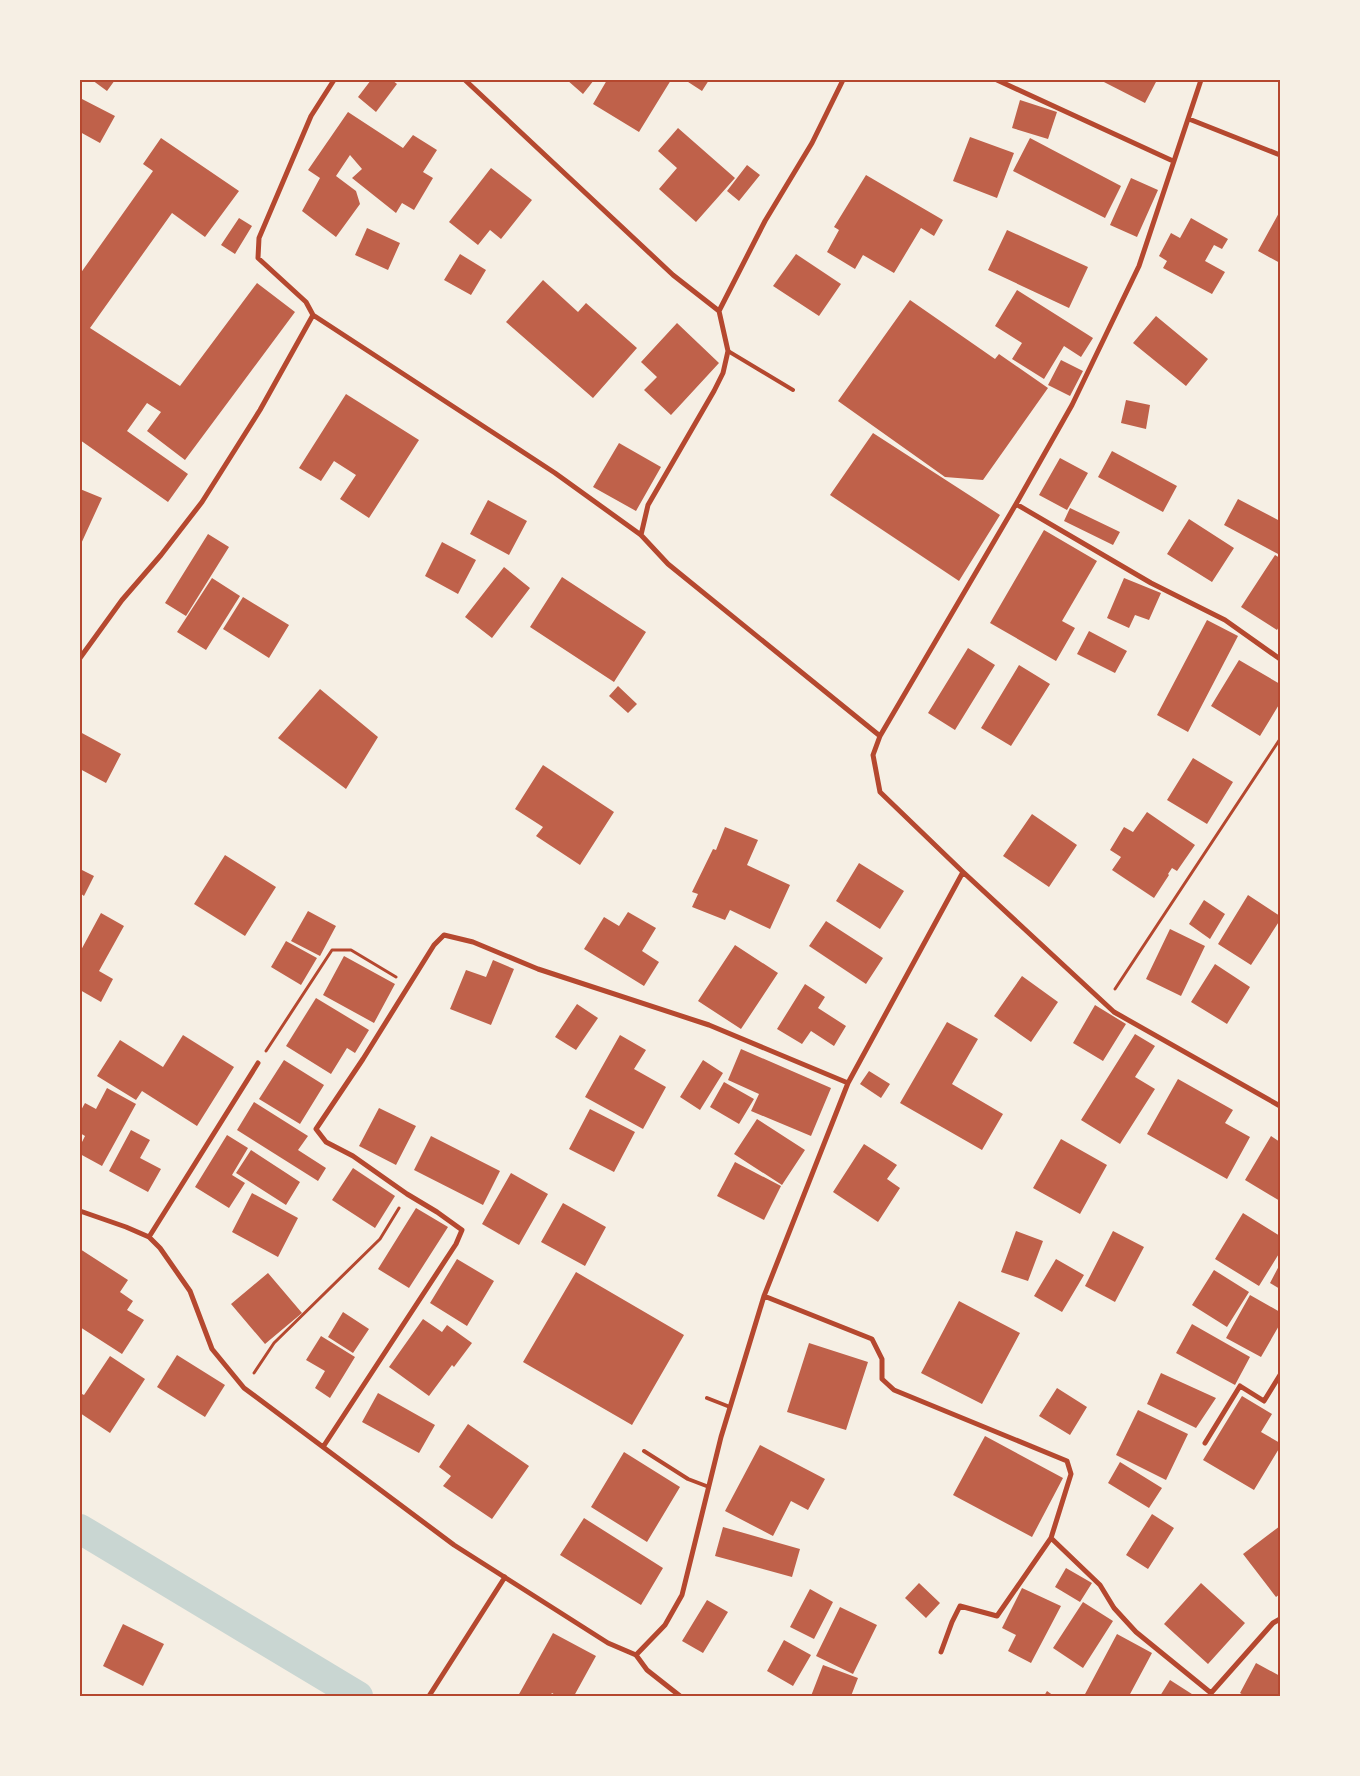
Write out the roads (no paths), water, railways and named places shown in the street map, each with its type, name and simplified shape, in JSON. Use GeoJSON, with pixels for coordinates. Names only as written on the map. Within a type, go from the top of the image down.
{"type":"FeatureCollection","features":[{"type":"Feature","properties":{"kind":"street"},"geometry":{"type":"LineString","coordinates":[[334,80],[311,116],[259,238],[258,258],[306,302],[313,315],[555,473],[641,535],[668,564],[880,736]]}},
{"type":"Feature","properties":{"kind":"street"},"geometry":{"type":"LineString","coordinates":[[465,80],[673,275],[720,311]]}},
{"type":"Feature","properties":{"kind":"street"},"geometry":{"type":"LineString","coordinates":[[641,535],[648,505],[723,373],[728,352],[720,311],[765,221],[812,143],[843,80]]}},
{"type":"Feature","properties":{"kind":"street"},"geometry":{"type":"LineString","coordinates":[[997,80],[1173,161]]}},
{"type":"Feature","properties":{"kind":"street"},"geometry":{"type":"LineString","coordinates":[[1201,80],[1138,266],[1072,405],[880,736],[872,755],[880,792],[1114,1012],[1280,1106]]}},
{"type":"Feature","properties":{"kind":"street"},"geometry":{"type":"LineString","coordinates":[[1189,119],[1280,155]]}},
{"type":"Feature","properties":{"kind":"street"},"geometry":{"type":"LineString","coordinates":[[80,658],[119,604],[161,556],[202,502],[269,394],[313,315]]}},
{"type":"Feature","properties":{"kind":"street"},"geometry":{"type":"LineString","coordinates":[[1016,504],[1150,583],[1225,620],[1280,659]]}},
{"type":"Feature","properties":{"kind":"street"},"geometry":{"type":"LineString","coordinates":[[636,1655],[665,1626],[682,1595],[710,1488],[721,1437],[764,1296],[848,1083],[963,872]]}},
{"type":"Feature","properties":{"kind":"street"},"geometry":{"type":"LineString","coordinates":[[323,1447],[456,1244],[462,1230],[353,1156],[326,1142],[316,1129],[363,1059],[434,945],[444,935],[473,942],[538,969],[709,1025],[848,1083]]}},
{"type":"Feature","properties":{"kind":"street"},"geometry":{"type":"LineString","coordinates":[[149,1238],[258,1063]]}},
{"type":"Feature","properties":{"kind":"street"},"geometry":{"type":"LineString","coordinates":[[80,1211],[126,1227],[149,1238],[160,1248],[190,1291],[212,1349],[244,1388],[454,1546],[608,1643],[636,1655],[647,1670],[680,1696]]}},
{"type":"Feature","properties":{"kind":"street"},"geometry":{"type":"LineString","coordinates":[[764,1296],[872,1339],[882,1359],[882,1379],[894,1390],[1067,1461],[1071,1474],[1051,1538],[997,1616],[960,1606],[941,1652]]}},
{"type":"Feature","properties":{"kind":"street"},"geometry":{"type":"LineString","coordinates":[[1206,1443],[1240,1386],[1264,1401],[1280,1375]]}},
{"type":"Feature","properties":{"kind":"street"},"geometry":{"type":"LineString","coordinates":[[1051,1538],[1100,1585],[1114,1608],[1136,1632],[1214,1694],[1273,1623],[1280,1618]]}},
{"type":"Feature","properties":{"kind":"street"},"geometry":{"type":"LineString","coordinates":[[429,1696],[505,1578]]}},
{"type":"Feature","properties":{"kind":"lane"},"geometry":{"type":"LineString","coordinates":[[728,352],[793,390]]}},
{"type":"Feature","properties":{"kind":"lane"},"geometry":{"type":"LineString","coordinates":[[707,1398],[730,1407]]}},
{"type":"Feature","properties":{"kind":"lane"},"geometry":{"type":"LineString","coordinates":[[644,1451],[688,1479],[710,1488]]}},
{"type":"Feature","properties":{"kind":"waterway"},"geometry":{"type":"LineString","coordinates":[[80,1529],[358,1696]]}}]}
